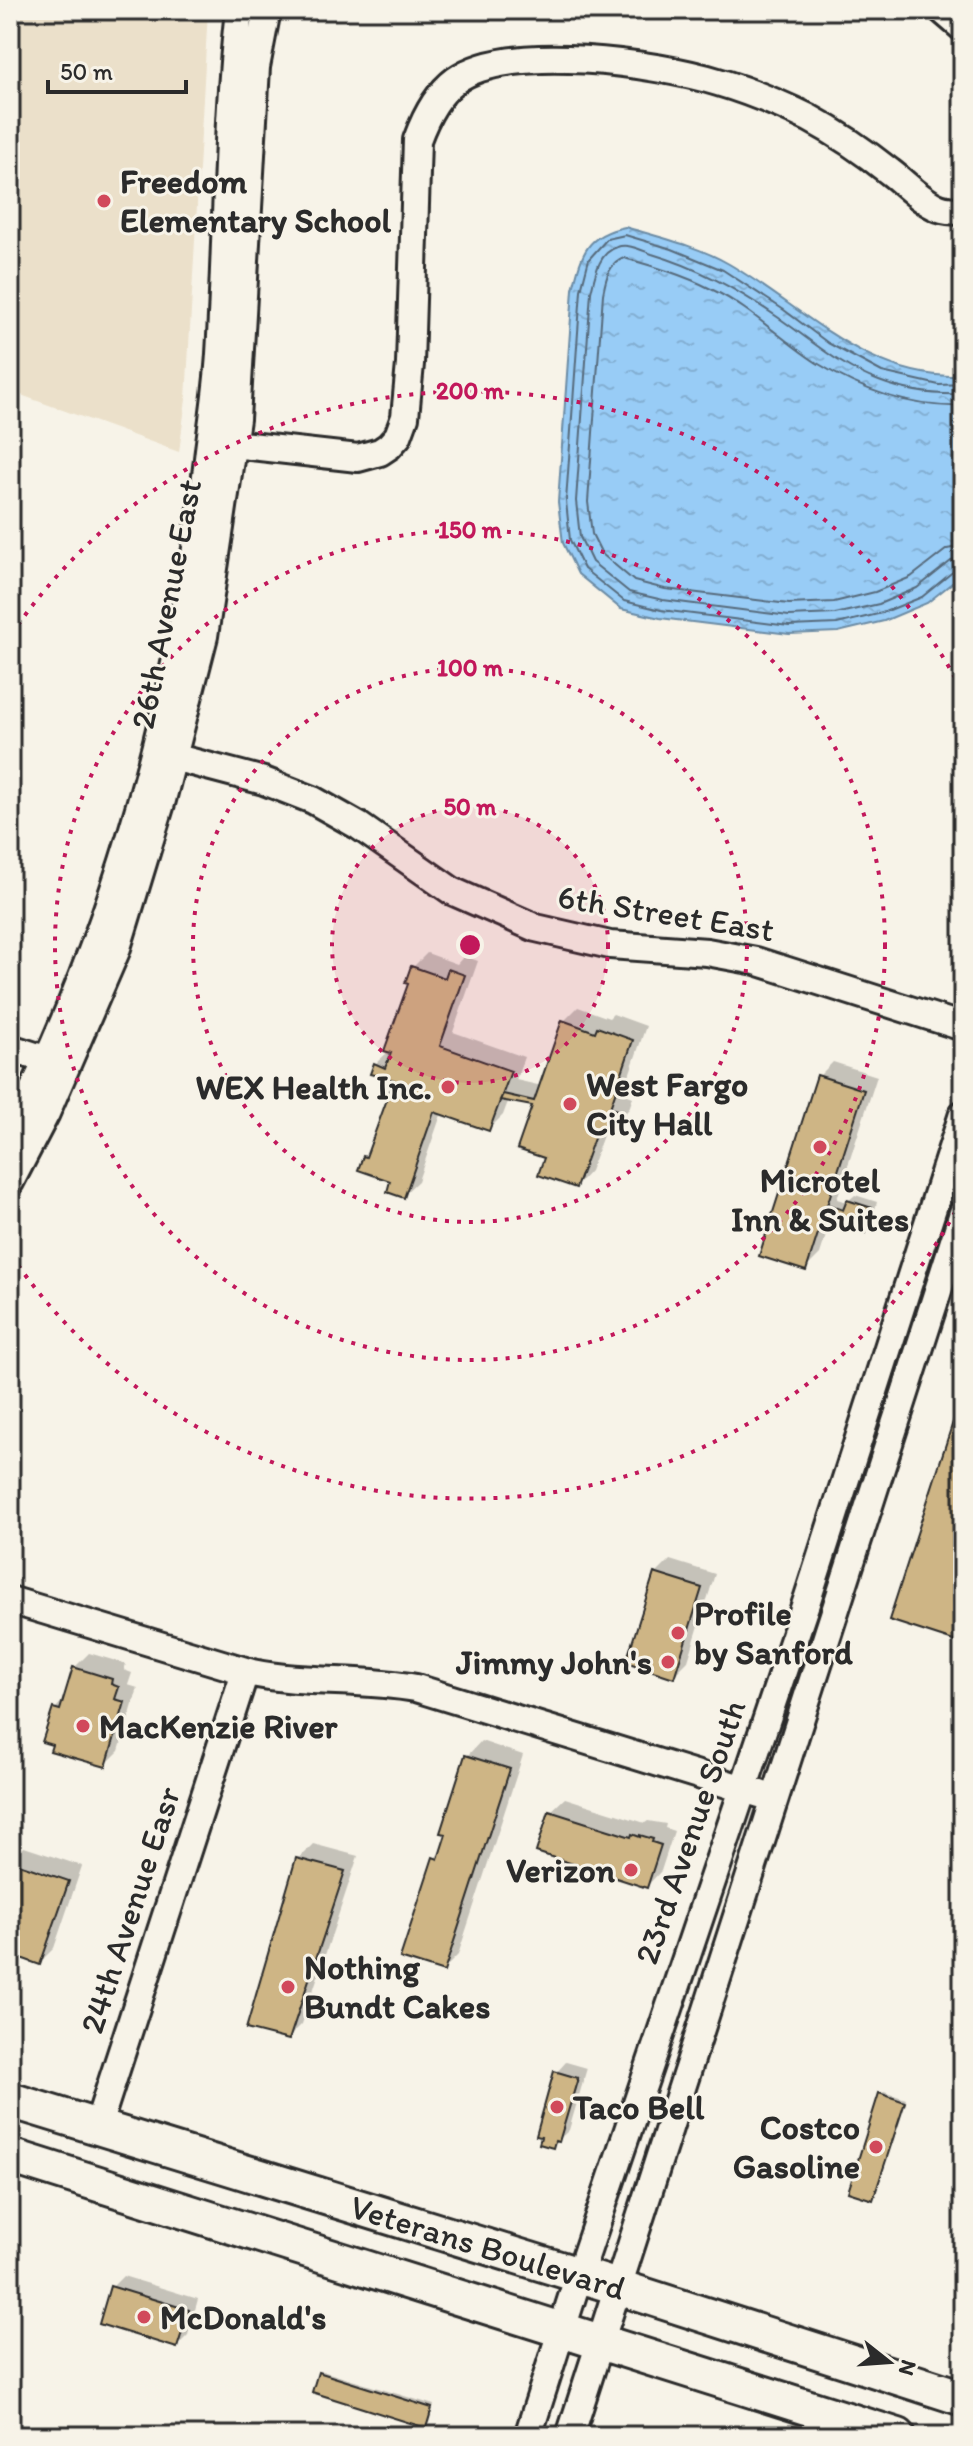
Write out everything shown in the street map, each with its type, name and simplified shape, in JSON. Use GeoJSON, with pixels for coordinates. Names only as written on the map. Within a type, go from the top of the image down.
{"type":"FeatureCollection","features":[{"type":"Feature","properties":{"kind":"main road","name":"Veterans Boulevard"},"geometry":{"type":"LineString","coordinates":[[10,2100],[618,2287],[963,2398]]}},
{"type":"Feature","properties":{"kind":"main road","name":"Veterans Boulevard"},"geometry":{"type":"LineString","coordinates":[[10,2156],[898,2436]]}},
{"type":"Feature","properties":{"kind":"street","name":"26th Avenue East"},"geometry":{"type":"LineString","coordinates":[[10,1137],[56,1063],[116,951],[162,757],[204,636],[224,512],[220,356],[229,100],[239,10]]}},
{"type":"Feature","properties":{"kind":"street","name":"26th Avenue East"},"geometry":{"type":"LineString","coordinates":[[221,443],[236,419],[256,67],[267,10]]}},
{"type":"Feature","properties":{"kind":"street"},"geometry":{"type":"LineString","coordinates":[[942,10],[963,22]]}},
{"type":"Feature","properties":{"kind":"street"},"geometry":{"type":"LineString","coordinates":[[942,10],[963,28]]}},
{"type":"Feature","properties":{"kind":"street"},"geometry":{"type":"LineString","coordinates":[[221,443],[358,458],[380,452],[398,436],[405,417],[410,364],[417,140],[440,96],[456,80],[479,68],[551,59],[626,63],[720,82],[810,119],[876,160],[929,203],[963,211]]}},
{"type":"Feature","properties":{"kind":"street","name":"6th Street East"},"geometry":{"type":"LineString","coordinates":[[162,757],[264,781],[313,800],[359,826],[452,891],[536,928],[610,945],[707,952],[756,961],[963,1027]]}},
{"type":"Feature","properties":{"kind":"street"},"geometry":{"type":"LineString","coordinates":[[10,1048],[56,1063]]}},
{"type":"Feature","properties":{"kind":"street","name":"26th Avenue East"},"geometry":{"type":"LineString","coordinates":[[10,1182],[46,1113],[56,1063]]}},
{"type":"Feature","properties":{"kind":"street","name":"23rd Avenue South"},"geometry":{"type":"LineString","coordinates":[[528,2436],[963,1114]]}},
{"type":"Feature","properties":{"kind":"street","name":"23rd Avenue South"},"geometry":{"type":"LineString","coordinates":[[570,2436],[963,1213]]}},
{"type":"Feature","properties":{"kind":"street"},"geometry":{"type":"LineString","coordinates":[[10,1600],[245,1672],[292,1680],[366,1681],[416,1688],[775,1799]]}},
{"type":"Feature","properties":{"kind":"street","name":"24th Avenue Easr"},"geometry":{"type":"LineString","coordinates":[[98,2125],[245,1672]]}},
{"type":"Feature","properties":{"kind":"shaded area","name":"Freedom Elementary School"},"geometry":{"type":"Polygon","coordinates":[[[10,10],[208,10],[186,399],[179,452],[10,391],[10,10]]]}},
{"type":"Feature","properties":{"kind":"water"},"geometry":{"type":"Polygon","coordinates":[[[625,227],[678,242],[729,264],[867,354],[897,367],[929,374],[963,376],[962,575],[927,603],[884,621],[838,632],[789,634],[660,618],[621,609],[578,574],[563,543],[558,502],[573,289],[579,265],[588,248],[602,235],[625,227]]]}},
{"type":"Feature","properties":{"kind":"building","name":"WEX Health Inc."},"geometry":{"type":"Polygon","coordinates":[[[411,966],[445,978],[448,969],[465,975],[440,1046],[511,1071],[489,1131],[434,1112],[404,1198],[387,1192],[390,1181],[358,1170],[363,1156],[366,1157],[394,1080],[370,1074],[374,1063],[385,1068],[391,1053],[384,1051],[408,984],[405,983],[411,966]]]}},
{"type":"Feature","properties":{"kind":"building","name":"West Fargo City Hall"},"geometry":{"type":"Polygon","coordinates":[[[562,1020],[595,1032],[597,1027],[633,1040],[610,1108],[620,1111],[615,1126],[611,1125],[608,1134],[597,1130],[576,1188],[538,1175],[544,1158],[517,1149],[532,1106],[500,1100],[503,1094],[534,1101],[562,1020]]]}},
{"type":"Feature","properties":{"kind":"building","name":"Microtel Inn & Suites"},"geometry":{"type":"Polygon","coordinates":[[[817,1075],[864,1090],[806,1271],[759,1256],[817,1075]]]}},
{"type":"Feature","properties":{"kind":"building"},"geometry":{"type":"Polygon","coordinates":[[[847,1200],[872,1208],[865,1233],[839,1225],[842,1216],[825,1210],[827,1204],[843,1210],[847,1200]]]}},
{"type":"Feature","properties":{"kind":"building"},"geometry":{"type":"Polygon","coordinates":[[[963,1391],[963,1644],[889,1620],[963,1391]]]}},
{"type":"Feature","properties":{"kind":"building"},"geometry":{"type":"Polygon","coordinates":[[[654,1573],[702,1588],[674,1678],[626,1662],[654,1573]]]}},
{"type":"Feature","properties":{"kind":"building","name":"MacKenzie River"},"geometry":{"type":"Polygon","coordinates":[[[73,1667],[112,1679],[111,1684],[119,1687],[115,1699],[125,1702],[106,1767],[50,1751],[52,1745],[42,1742],[53,1708],[60,1710],[73,1667]]]}},
{"type":"Feature","properties":{"kind":"building"},"geometry":{"type":"Polygon","coordinates":[[[465,1755],[510,1769],[444,1972],[400,1958],[433,1857],[438,1859],[446,1834],[440,1833],[465,1755]]]}},
{"type":"Feature","properties":{"kind":"building"},"geometry":{"type":"Polygon","coordinates":[[[549,1811],[631,1837],[632,1834],[640,1835],[661,1845],[647,1888],[536,1852],[549,1811]]]}},
{"type":"Feature","properties":{"kind":"building"},"geometry":{"type":"Polygon","coordinates":[[[296,1858],[345,1871],[289,2040],[246,2029],[296,1858]]]}},
{"type":"Feature","properties":{"kind":"building"},"geometry":{"type":"Polygon","coordinates":[[[10,1861],[69,1881],[40,1965],[10,1954],[10,1861]]]}},
{"type":"Feature","properties":{"kind":"building","name":"Taco Bell"},"geometry":{"type":"Polygon","coordinates":[[[554,2071],[578,2078],[559,2142],[555,2141],[553,2148],[539,2144],[541,2137],[536,2136],[554,2071]]]}},
{"type":"Feature","properties":{"kind":"building","name":"Costco Gasoline"},"geometry":{"type":"Polygon","coordinates":[[[879,2093],[905,2102],[873,2200],[848,2192],[879,2093]]]}},
{"type":"Feature","properties":{"kind":"building","name":"McDonald's"},"geometry":{"type":"Polygon","coordinates":[[[110,2286],[189,2310],[177,2348],[99,2324],[110,2286]]]}},
{"type":"Feature","properties":{"kind":"building"},"geometry":{"type":"Polygon","coordinates":[[[318,2372],[432,2408],[426,2428],[312,2392],[318,2372]]]}},
{"type":"Feature","properties":{"kind":"place","name":"Freedom Elementary School"},"geometry":{"type":"Point","coordinates":[104,201]}},
{"type":"Feature","properties":{"kind":"place","name":"WEX Health Inc."},"geometry":{"type":"Point","coordinates":[448,1087]}},
{"type":"Feature","properties":{"kind":"place","name":"West Fargo City Hall"},"geometry":{"type":"Point","coordinates":[570,1104]}},
{"type":"Feature","properties":{"kind":"place","name":"Microtel Inn & Suites"},"geometry":{"type":"Point","coordinates":[820,1147]}},
{"type":"Feature","properties":{"kind":"place","name":"Profile by Sanford"},"geometry":{"type":"Point","coordinates":[678,1633]}},
{"type":"Feature","properties":{"kind":"place","name":"Jimmy John's"},"geometry":{"type":"Point","coordinates":[668,1662]}},
{"type":"Feature","properties":{"kind":"place","name":"MacKenzie River"},"geometry":{"type":"Point","coordinates":[83,1726]}},
{"type":"Feature","properties":{"kind":"place","name":"Verizon"},"geometry":{"type":"Point","coordinates":[631,1870]}},
{"type":"Feature","properties":{"kind":"place","name":"Nothing Bundt Cakes"},"geometry":{"type":"Point","coordinates":[288,1987]}},
{"type":"Feature","properties":{"kind":"place","name":"Taco Bell"},"geometry":{"type":"Point","coordinates":[557,2107]}},
{"type":"Feature","properties":{"kind":"place","name":"Costco Gasoline"},"geometry":{"type":"Point","coordinates":[876,2147]}},
{"type":"Feature","properties":{"kind":"place","name":"McDonald's"},"geometry":{"type":"Point","coordinates":[144,2317]}}]}
